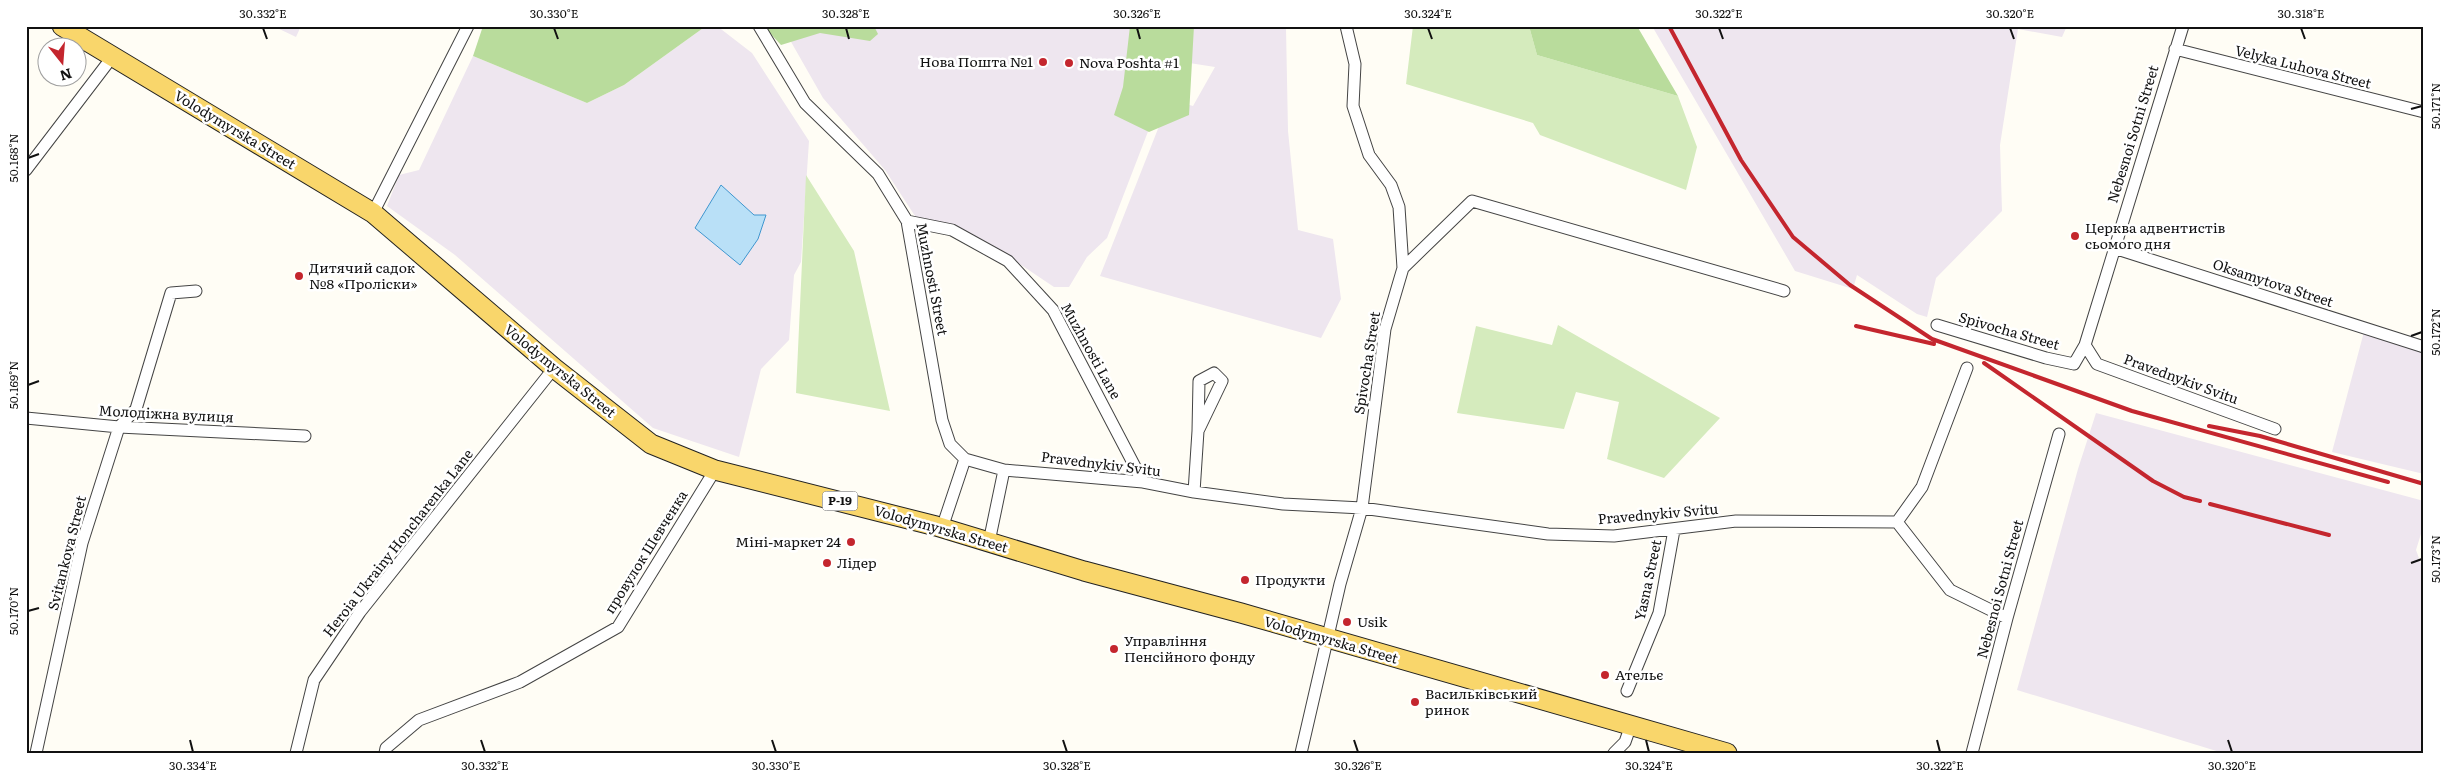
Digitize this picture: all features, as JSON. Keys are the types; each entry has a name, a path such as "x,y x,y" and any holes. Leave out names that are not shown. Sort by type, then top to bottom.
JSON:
{"main road":[{"name":"Volodymyrska Street","path":"62,26 373,213 554,368 651,444 715,470 942,528 1726,753"}],"street":[{"path":"373,213 468,26"},
{"name":"Muzhnosti Street","path":"759,26 805,103 878,174 907,221 942,420 950,444 965,460"},
{"path":"1346,26 1355,64 1353,106 1369,155 1391,185 1399,207 1403,268"},
{"name":"Nebesnoi Sotni Street","path":"2074,364 2085,345 2183,26"},
{"name":"Velyka Luhova Street","path":"2175,50 2424,112"},
{"path":"26,170 113,56"},
{"name":"Spivocha Street","path":"1301,753 1340,584 1362,508 1385,328 1403,268 1472,201 1784,291"},
{"name":"Muzhnosti Lane","path":"907,221 952,230 1008,260 1053,310 1143,482"},
{"name":"Oksamytova Street","path":"2114,248 2424,347"},
{"name":"Svitankova Street","path":"36,753 82,543 118,427 136,409 171,293 196,291"},
{"name":"Spivocha Street","path":"1937,325 2046,358 2074,364"},
{"name":"Pravednykiv Svitu","path":"2085,345 2097,364 2275,429"},
{"name":"Heroia Ukrainy Honcharenka Lane","path":"296,753 314,680 360,612 554,368"},
{"path":"1967,368 1922,487 1897,522 1950,590 2007,618"},
{"name":"Молодіжна вулиця","path":"26,418 118,427 305,436"},
{"path":"1194,492 1198,430"},
{"name":"Nebesnoi Sotni Street","path":"1972,753 2007,618 2059,434"},
{"path":"942,528 965,460"},
{"name":"Pravednykiv Svitu","path":"965,460 1004,470 1143,482 1194,492 1282,504 1362,508 1548,534 1614,536 1736,521 1897,522"},
{"name":"провулок Шевченка","path":"385,753 386,748 419,720 520,682 618,627 715,470"},
{"path":"989,542 1004,470"},
{"name":"Yasna Street","path":"1627,691 1659,613 1674,530"},
{"path":"1614,753 1625,742 1631,725"}],"shaded area":[{"path":"273,26 301,26 296,37"},
{"path":"706,26 717,26 752,53 809,141 801,262 794,275 789,340 761,369 739,457 653,428 455,255 387,206 399,175 419,170 473,56 587,103 624,85"},
{"path":"782,26 1143,26 1154,116 1107,238 1087,257 1069,287 1054,287 987,242 915,216 885,170 823,98"},
{"path":"1188,26 1280,26 1286,28 1288,131 1298,230 1333,239 1341,299 1321,338 1100,276 1167,106 1172,100 1193,106 1215,67 1183,62"},
{"path":"1652,26 2067,26 2062,37 2018,29 2000,145 2002,211 1936,278 1927,317 1917,314 1857,275 1853,289 1795,271"},
{"path":"2365,328 2424,347 2424,474 2332,452"},
{"path":"2096,413 2424,501 2424,524 2416,550 2424,572 2424,753 2223,753 2017,690 2078,469"}],"green space":[{"path":"483,26 706,26 624,85 587,103 473,56"},
{"path":"767,26 874,26 878,34 870,41 820,33 781,45 768,31"},
{"path":"1130,26 1194,26 1189,115 1149,132 1114,115 1123,87"},
{"path":"1413,26 1529,26 1537,55 1678,96 1697,147 1686,190 1540,135 1533,123 1406,84"},
{"path":"1529,26 1637,26 1678,96 1537,55"},
{"path":"806,175 854,251 890,411 796,393"},
{"path":"1558,325 1720,418 1664,478 1607,459 1619,402 1576,392 1564,429 1457,413 1476,326 1552,345"}],"water":[{"path":"721,185 754,215 766,215 758,239 740,265 695,228"}],"railway":[{"path":"1669,26 1741,160 1793,237 1850,285 1932,339 2132,411 2388,482"},
{"path":"1856,326 1934,344"},
{"path":"1984,363 2153,481 2184,497 2200,501"},
{"path":"2209,426 2260,436 2424,484"},
{"path":"2210,504 2329,535"}],"place":[{"name":"Нова Пошта №1","path":"1043,62"},
{"name":"Nova Poshta #1","path":"1069,63"},
{"name":"Церква адвентистів сьомого дня","path":"2075,236"},
{"name":"Дитячий садок №8 «Проліски»","path":"299,276"},
{"name":"Міні-маркет 24","path":"851,542"},
{"name":"Лідер","path":"827,563"},
{"name":"Продукти","path":"1245,580"},
{"name":"Usik","path":"1347,622"},
{"name":"Управління Пенсійного фонду","path":"1114,649"},
{"name":"Ательє","path":"1605,675"},
{"name":"Васильківський ринок","path":"1415,702"}]}
